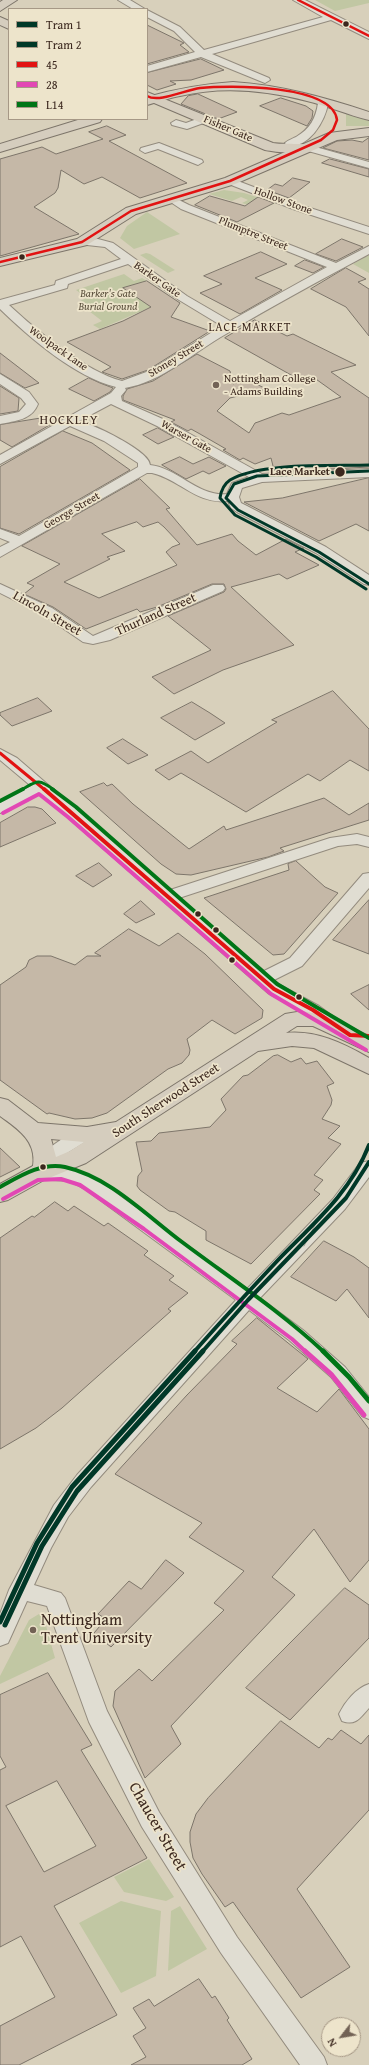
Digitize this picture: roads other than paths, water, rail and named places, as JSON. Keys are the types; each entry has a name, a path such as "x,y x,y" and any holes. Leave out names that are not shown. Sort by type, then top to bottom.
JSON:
{"highway":[{"path":"149,99 189,89 234,85 266,87 310,96 369,116"},
{"path":"310,96 333,109 337,120 333,131 322,140"},
{"path":"0,148 92,120"},
{"name":"Hollow Stone","path":"230,181 322,140 344,133 369,132"},
{"path":"0,262 82,242 131,211 230,181"}],"main road":[{"path":"0,7 11,0"},
{"name":"Fisher Gate","path":"149,99 270,147 286,149 305,147"},
{"path":"292,1019 308,1017 351,1032 369,1045"},
{"name":"South Sherwood Street","path":"0,1194 42,1168 78,1157 132,1124 292,1019"},
{"path":"252,1045 284,1039 310,1039 340,1050 369,1066"},
{"path":"0,1105 32,1130 44,1147 42,1168"},
{"path":"32,1130 84,1135 132,1124"}],"street":[{"path":"123,0 138,8"},
{"path":"298,0 369,36"},
{"path":"148,14 177,29 201,53 265,80"},
{"path":"148,69 332,18"},
{"path":"290,143 310,132 317,124 321,118 323,103"},
{"path":"187,126 205,120"},
{"path":"176,123 198,130"},
{"path":"145,150 157,142 198,162"},
{"path":"305,147 369,165"},
{"name":"Hollow Stone","path":"230,181 297,207 367,226"},
{"name":"Plumptre Street","path":"171,199 185,207 336,267"},
{"path":"297,200 367,226"},
{"name":"Barker Gate","path":"82,242 98,242 109,245 187,301 231,327"},
{"name":"Stoney Street","path":"123,385 145,378 231,327 369,249"},
{"path":"1,303 63,286 129,260"},
{"name":"Woolpack Lane","path":"1,303 36,334 72,360 109,381 123,385"},
{"path":"0,378 31,402 32,407 27,413 0,420"},
{"path":"0,460 115,396 123,385"},
{"name":"Warser Gate","path":"115,396 115,401 118,404 161,423 260,478"},
{"path":"69,422 95,431 123,448 144,462 144,469 159,471 177,482 209,497 219,499 232,497"},
{"name":"George Street","path":"0,553 144,469"},
{"path":"232,497 237,486 260,478 369,473"},
{"path":"232,497 236,505 242,509 321,550 369,581"},
{"path":"0,533 19,542"},
{"name":"Lincoln Street","path":"0,588 46,611 88,639 93,640"},
{"name":"Thurland Street","path":"93,640 105,637 218,588"},
{"path":"0,753 11,760 36,783 72,812 268,984 289,1010 292,1019"},
{"path":"0,808 36,783"},
{"path":"167,896 336,841 357,839 369,842"},
{"path":"268,984 296,962 369,878"},
{"path":"268,984 351,1032"},
{"name":"South Sherwood Street","path":"42,1168 54,1154 84,1135"},
{"path":"0,1637 20,1590 42,1545 62,1511 84,1481 249,1298 339,1204 369,1167"},
{"path":"42,1168 83,1179 249,1298 296,1335 338,1372 369,1411"},
{"name":"Chaucer Street","path":"20,1590 54,1599 58,1604 89,1694 129,1780 167,1847 235,1953 315,2065"},
{"path":"350,1714 369,1693"}],"tram line":[{"name":"2","path":"366,589 316,557 235,515 220,498 223,488 230,480 240,475 256,471 296,467 369,465"},
{"name":"1","path":"369,471 257,476 234,484 226,498 238,510 319,552 369,584"},
{"name":"1","path":"0,1622 37,1543 72,1487 244,1296 342,1194 362,1163 369,1145"},
{"name":"2","path":"5,1625 42,1546 77,1491 248,1300 346,1198 369,1162"},
{"path":"304,1246 316,1223 324,1214"}],"place":[{"name":"Nottingham College - Adams Building","path":"216,385"},
{"name":"Lace Market","path":"340,472"},
{"name":"Nottingham Trent University","path":"33,1630"}],"district":[{"name":"LACE MARKET","path":"250,328"},
{"name":"HOCKLEY","path":"69,421"}],"park label":[{"name":"Barker's Gate Burial Ground","path":"108,300"}]}
